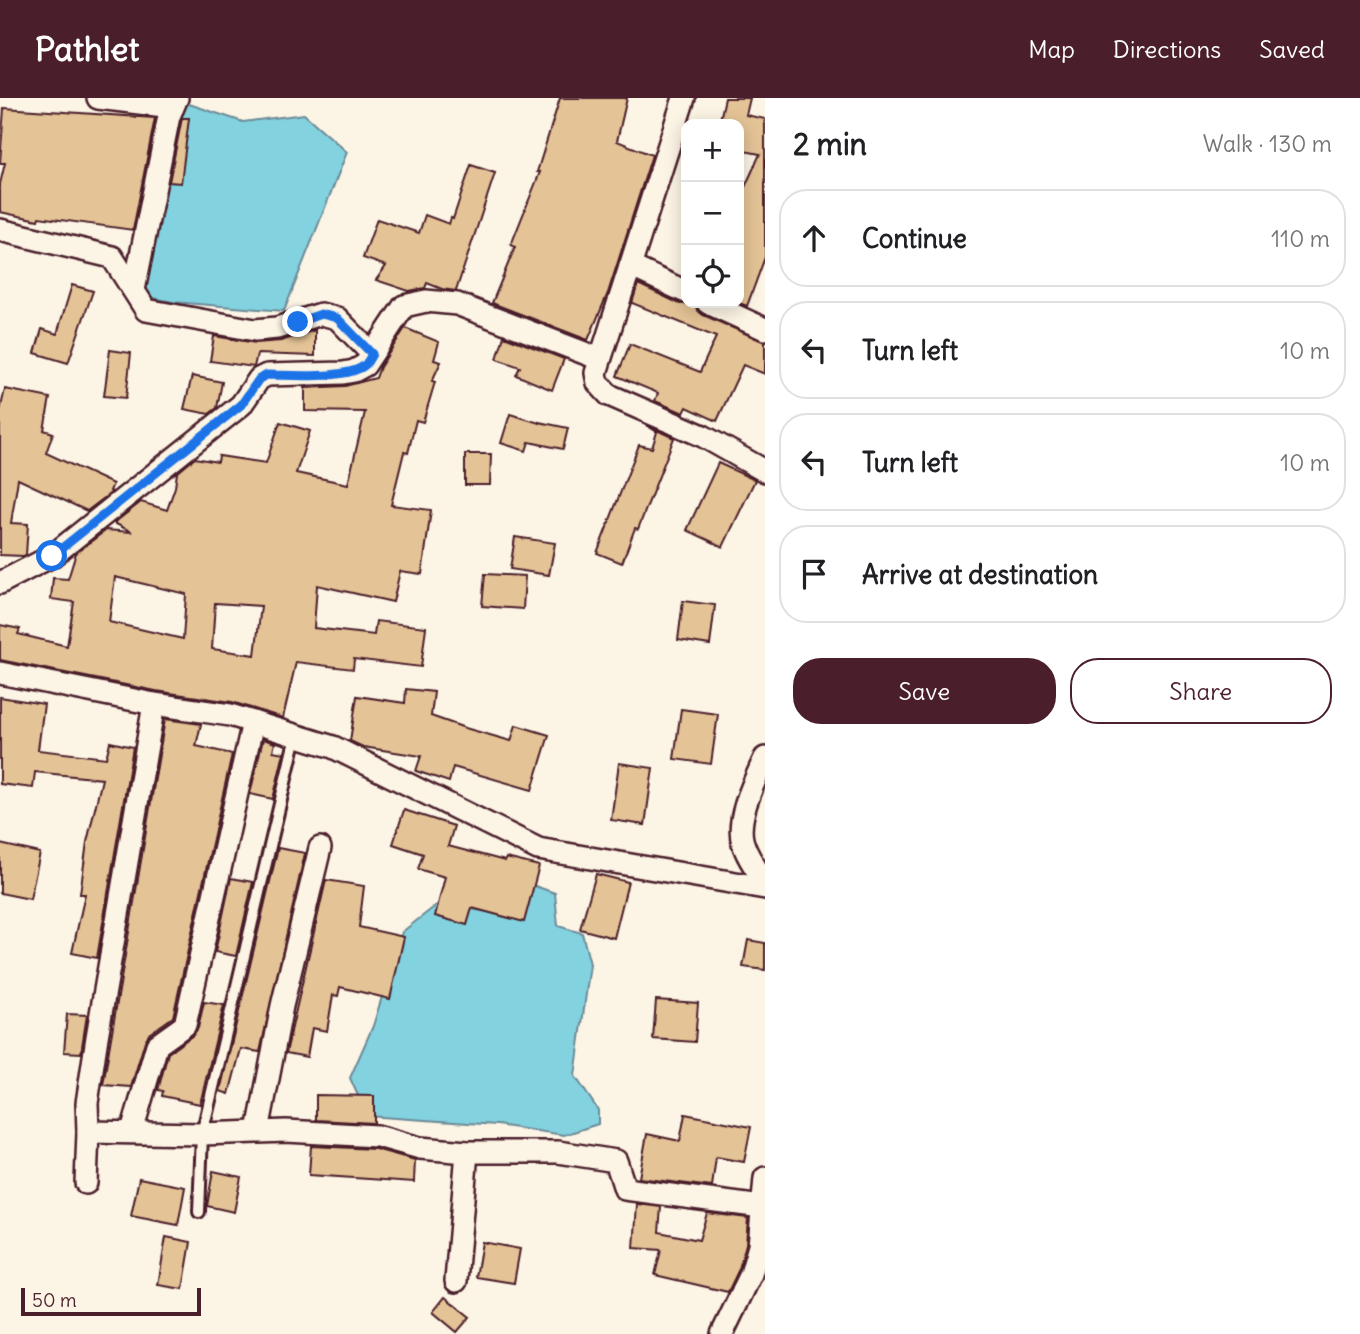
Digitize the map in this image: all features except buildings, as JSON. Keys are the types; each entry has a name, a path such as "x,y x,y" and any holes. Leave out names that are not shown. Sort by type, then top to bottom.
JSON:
{"street":[{"path":"98,98 175,103 169,116 134,290"},
{"path":"684,98 600,359 596,373 598,383 609,395 703,436 765,471"},
{"path":"1,230 112,257 146,310 255,330 277,328 321,314 337,318 372,354"},
{"path":"630,266 681,290"},
{"path":"0,583 52,556 241,405 259,379 267,375 354,371 365,365 404,306 426,301 457,304 600,359"},
{"path":"719,308 765,329"},
{"path":"0,673 154,704 230,715 333,747 538,849 765,888"},
{"path":"86,1182 87,1103 96,1037 154,704"},
{"path":"132,1131 157,1045 186,1025 253,722"},
{"path":"765,758 750,790 743,817 742,841 765,882"},
{"path":"258,1131 282,1006 320,848"},
{"path":"88,1132 132,1131 202,1135 258,1131 377,1136 420,1148 467,1152 558,1153 616,1161 625,1189 762,1207"},
{"path":"456,1281 467,1152"},
{"path":"722,1334 751,1274 762,1233 765,1178"}],"lane":[{"path":"199,1212 202,1135 296,736"}],"water":[{"path":"183,102 243,122 304,114 347,152 284,311 173,302 138,295"},
{"path":"532,885 555,893 558,926 582,933 590,964 575,1076 598,1110 598,1124 564,1135 497,1125 367,1116 350,1078 373,1026 402,932 438,904 501,914"}],"route":[{"path":"52,556 241,405 259,379 267,375 354,371 365,365 372,354 337,318 321,314 298,322"}]}
